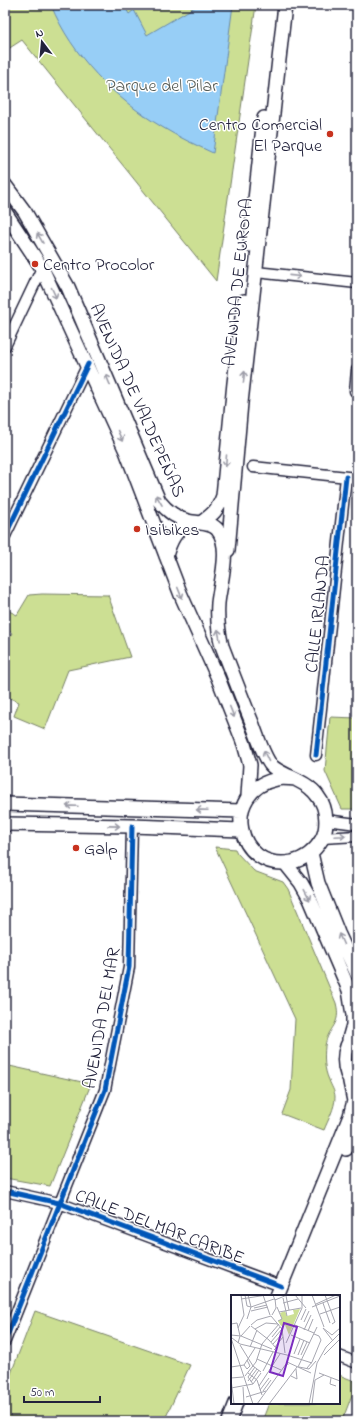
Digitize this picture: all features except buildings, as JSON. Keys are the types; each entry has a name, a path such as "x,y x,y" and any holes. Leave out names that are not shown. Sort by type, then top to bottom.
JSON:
{"main road":[{"name":"AVENIDA DE EUROPA","path":"166,556 172,539 177,531 213,513 219,506 223,496 276,5"},
{"name":"AVENIDA DE EUROPA","path":"223,563 230,542 241,403 285,5"},
{"name":"AVENIDA DE VALDEPEÑAS","path":"5,185 25,212 68,287 159,501 167,511 178,517 215,527 223,539 223,563 217,617 218,632 222,646 258,739 270,765 295,780"},
{"name":"AVENIDA DE VALDEPEÑAS","path":"5,212 42,268 88,364 126,450 181,595 218,678 244,744 250,765 248,796"},
{"path":"279,778 295,780 311,788 321,801 326,820 322,838 311,853 299,860 285,863 274,862 262,858 254,852 245,841 241,830 241,811 248,796 263,783 279,778"},
{"path":"5,804 241,811"},
{"path":"5,824 132,826 241,830"},
{"path":"311,853 318,883 338,933 357,974"},
{"path":"280,1293 350,1116 354,1101 354,1086 346,1072 344,1061 345,1050 353,1035 353,1015 348,990 310,899 301,883 285,863"},
{"path":"280,1293 357,1128"},
{"path":"229,1421 236,1404"},
{"path":"235,1421 242,1404"}],"street":[{"path":"5,346 42,268"},
{"path":"256,272 357,283"},
{"path":"5,536 88,364"},
{"path":"355,391 357,370"},
{"path":"253,467 357,478"},
{"name":"CALLE IRLANDA","path":"316,755 346,476"},
{"path":"326,820 357,824"},
{"name":"AVENIDA DEL MAR","path":"5,1341 105,1090 129,967 132,826"},
{"path":"322,838 357,836"},
{"name":"CALLE DEL MAR CARIBE","path":"5,1192 59,1203 280,1293"},
{"path":"340,1356 357,1363"}],"green space":[{"name":"Parque del Pilar","path":"5,5 256,5 216,281 22,40 5,51"},
{"path":"29,595 108,595 130,657 68,670 45,729 14,716 19,702 5,696 5,644 12,633 5,628 5,609 17,615"},
{"path":"330,717 357,718 357,809 342,809 325,771"},
{"path":"215,847 235,849 254,871 283,882 288,889 336,1003 337,1017 327,1039 324,1055 326,1072 334,1093 335,1101 333,1110 324,1130 282,1114 291,1090 295,1019"},
{"path":"5,1065 91,1084 50,1186 5,1178"},
{"path":"35,1311 190,1365 164,1421 5,1421 5,1389"},
{"path":"340,1375 357,1382 342,1421 262,1421 269,1404 340,1404"}],"water":[{"path":"51,5 124,5 129,14 134,10 147,35 198,5 233,5 213,153 162,127 145,116 112,90 83,59 60,24"}],"cycle path":[{"path":"5,536 88,364"},
{"path":"316,755 346,477"},
{"path":"5,1341 105,1090 129,967 132,826"},
{"path":"5,1191 59,1203 281,1286"}],"place":[{"name":"Centro Comercial El Parque","path":"330,134"},
{"name":"Centro Procolor","path":"35,264"},
{"name":"Isibikes","path":"137,529"},
{"name":"Galp","path":"76,848"}]}
